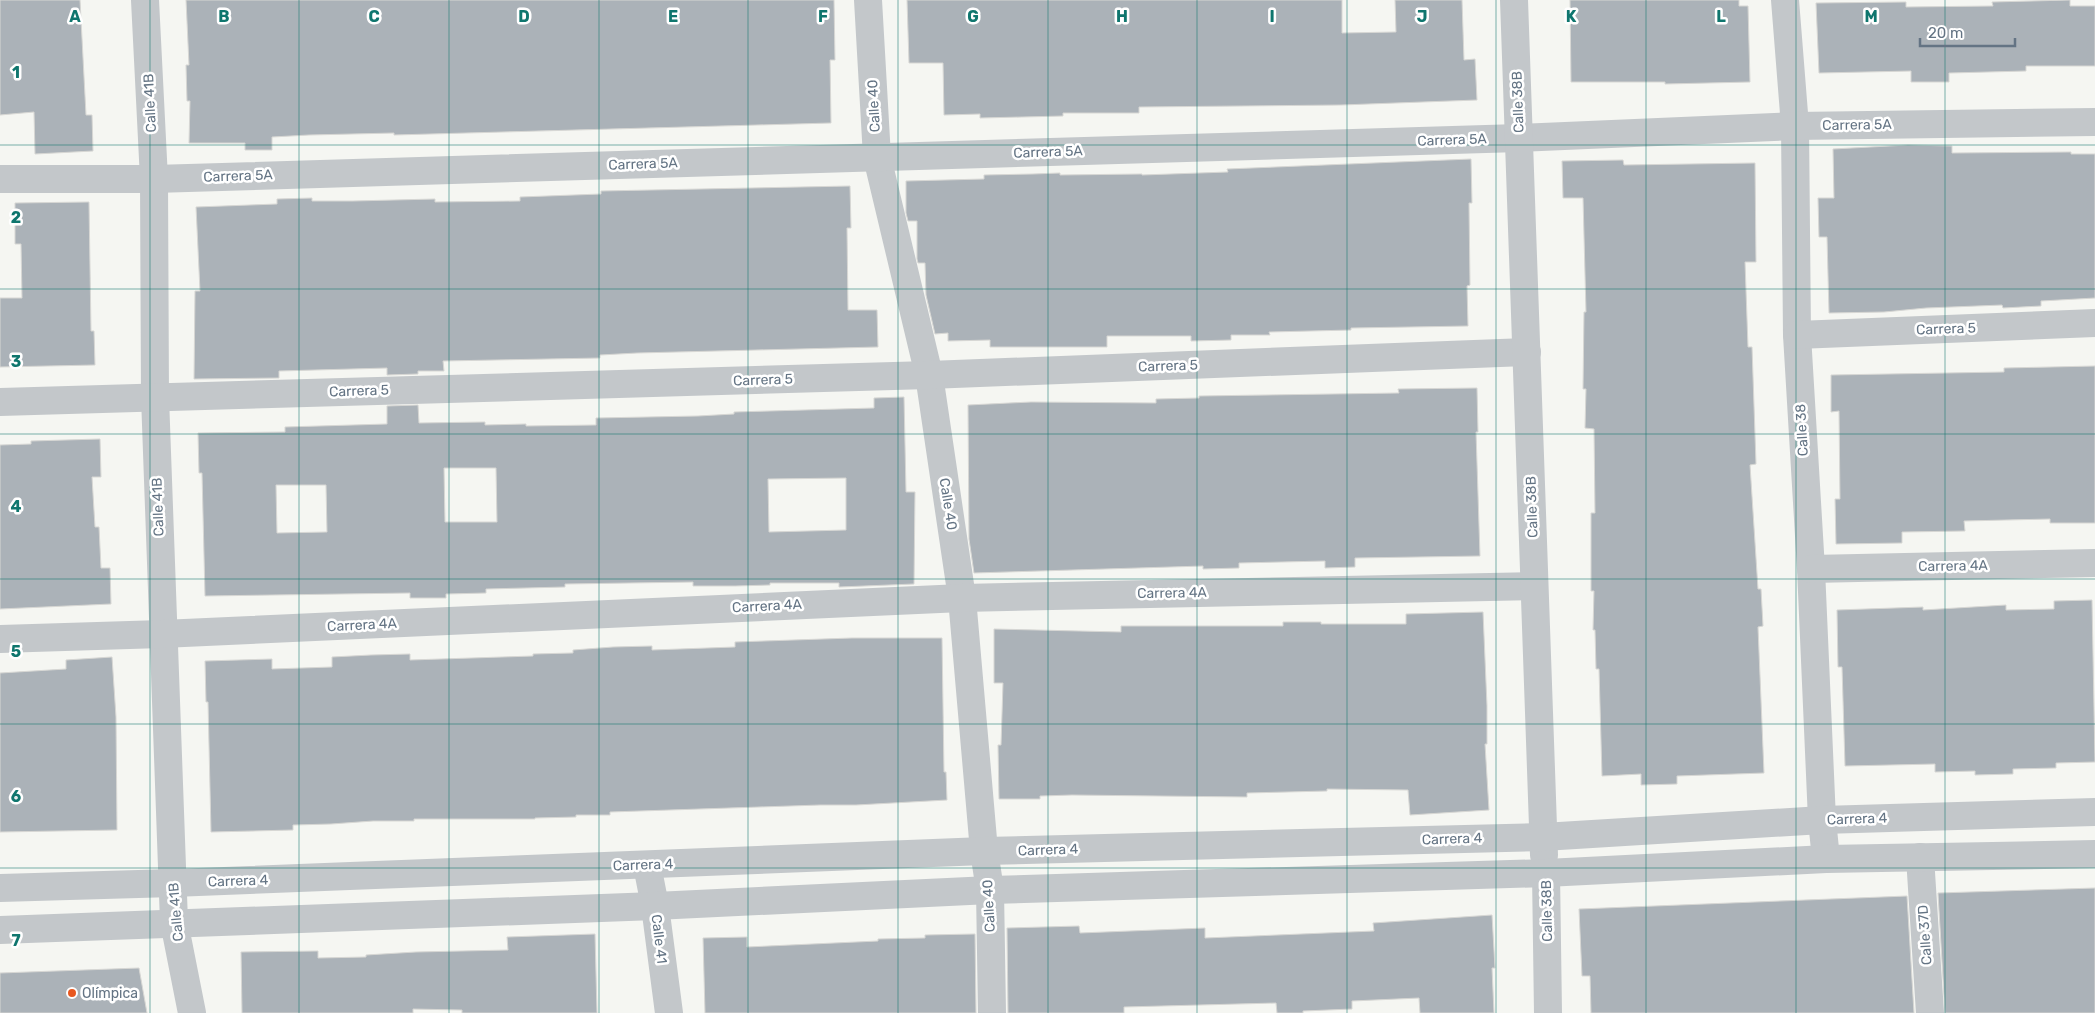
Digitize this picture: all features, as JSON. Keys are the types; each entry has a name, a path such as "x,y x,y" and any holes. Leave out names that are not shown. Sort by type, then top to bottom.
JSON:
{"street":[{"name":"Calle 41B","path":"145,0 154,179 155,397 162,634 174,922 192,1013"},
{"name":"Calle 40","path":"868,0 877,156 928,375 962,598 984,851 990,890 992,1013"},
{"name":"Calle 38B","path":"1514,0 1543,837 1546,873 1548,1013"},
{"name":"Calle 38","path":"1785,0 1795,126 1797,334 1811,569 1822,820 1826,860"},
{"name":"Carrera 5A","path":"0,179 154,179 1519,138 1795,126 2095,122"},
{"name":"Carrera 5","path":"1797,334 2095,323"},
{"name":"Carrera 5","path":"0,402 928,375 1527,352"},
{"name":"Carrera 4A","path":"1811,569 2095,562"},
{"name":"Carrera 4A","path":"0,639 162,634 962,598 1534,586"},
{"name":"Carrera 4","path":"0,888 173,883 984,851 1543,837 1822,820 2095,812"},
{"path":"0,930 174,922 655,906 990,890 1546,873 1826,860 2095,854"},
{"name":"Calle 37D","path":"1920,857 1930,1013"},
{"name":"Calle 41","path":"647,865 655,906 669,1013"}],"building":[{"path":"0,0 80,0 86,115 92,115 93,151 35,154 34,112 0,115"},
{"path":"186,0 834,0 835,60 830,60 831,123 394,135 394,133 309,135 272,137 272,150 245,150 245,143 189,143 190,101 187,101 186,65 189,65"},
{"path":"907,0 1342,0 1342,33 1396,32 1395,0 1462,0 1464,60 1475,59 1477,100 1341,105 1139,107 1139,113 1063,113 1063,116 980,118 980,114 944,115 943,63 909,63"},
{"path":"1570,0 1739,0 1739,6 1748,6 1750,82 1665,84 1665,82 1571,82"},
{"path":"2070,0 2070,6 2095,6 2095,66 2026,66 2026,71 1949,73 1949,82 1911,82 1911,71 1819,73 1816,3 1906,2 1906,7 1993,6 1992,2"},
{"path":"1908,145 1952,146 1952,153 2071,152 2071,154 2095,154 2095,298 2041,301 2041,306 2003,308 2002,305 1926,308 1884,312 1829,313 1827,237 1819,237 1818,198 1834,198 1833,149"},
{"path":"1471,159 1472,203 1469,203 1470,285 1467,286 1468,326 1351,328 1351,330 1269,332 1270,335 1231,335 1231,340 1191,341 1191,336 1107,336 1107,347 990,347 990,340 948,341 948,333 935,334 926,295 925,263 918,263 917,259 917,221 908,221 906,213 906,181 984,179 984,175 1060,173 1060,175 1142,175 1228,172 1227,169"},
{"path":"1623,160 1624,165 1755,163 1756,262 1745,262 1748,347 1752,347 1756,464 1750,465 1758,589 1761,589 1763,626 1758,627 1764,773 1677,776 1677,784 1641,785 1641,774 1602,776 1599,669 1596,669 1595,630 1593,630 1594,591 1591,591 1591,513 1595,513 1594,429 1585,428 1586,389 1583,389 1584,312 1586,312 1583,198 1563,198 1562,161"},
{"path":"850,186 851,228 847,228 848,310 877,310 878,347 637,353 600,355 600,358 443,361 444,371 418,371 418,374 387,375 387,368 279,371 279,378 194,379 195,291 200,291 196,207 277,204 277,199 312,198 312,201 435,199 435,202 520,201 520,197 601,194 601,191"},
{"path":"89,202 91,331 94,331 95,365 0,367 0,298 22,298 21,244 15,244 15,203"},
{"path":"2095,366 2095,523 2050,523 2050,519 1964,521 1965,531 1902,532 1902,543 1836,544 1835,499 1840,499 1839,411 1831,412 1831,375 2004,372 2004,368"},
{"path":"1477,388 1478,432 1476,432 1480,556 1355,558 1355,567 1325,568 1325,561 1239,563 1239,568 1203,569 1203,566 974,573 969,539 968,405 1031,402 1156,403 1156,399 1199,398 1199,396 1399,393 1398,389"},
{"path":"904,397 906,492 915,492 914,584 839,587 839,583 770,583 770,585 735,586 693,586 693,582 565,584 565,587 486,589 486,593 446,594 446,598 410,598 410,593 205,596 202,473 199,473 198,433 285,432 285,427 387,424 387,406 418,405 419,423 485,422 485,425 526,424 526,426 596,425 596,418 698,416 734,414 734,412 874,408 874,398","holes":["444,468 496,468 497,522 445,522","846,478 846,530 769,532 768,479","276,485 326,485 327,532 277,533"]},
{"path":"100,439 101,477 92,477 95,527 99,527 101,568 110,568 111,604 0,609 0,445 31,444 31,441"},
{"path":"2092,600 2095,762 2056,763 2056,768 2013,769 2013,774 1975,775 1975,771 1935,772 1935,764 1845,766 1842,667 1838,667 1837,610 1923,607 1923,610 2006,605 2006,610 2054,609 2054,601"},
{"path":"1483,612 1487,706 1487,744 1485,744 1489,810 1410,815 1408,790 1327,789 1327,791 1247,793 1247,797 1072,795 1040,796 1040,799 999,799 998,745 1001,745 1003,683 994,683 994,629 1121,632 1121,626 1283,626 1283,622 1406,624 1406,614"},
{"path":"852,638 942,638 944,772 946,772 947,800 856,805 610,812 610,815 576,815 576,817 535,819 414,819 414,821 293,825 293,830 211,832 208,702 206,702 205,661 272,659 272,669 332,667 332,657 410,654 410,660 533,656 533,654 573,653 573,650 613,647 652,646 652,650 735,647 735,642"},
{"path":"112,657 116,717 117,830 0,832 0,673 66,669 66,660"},
{"path":"2095,888 2095,1013 1945,1013 1938,893"},
{"path":"1907,896 1914,1013 1591,1013 1590,976 1582,976 1579,909"},
{"path":"1492,915 1495,968 1492,968 1494,1013 1420,1013 1419,998 1352,1001 1352,1009 1303,1011 1303,1013 1277,1013 1276,1003 1124,1007 1124,1013 1008,1013 1007,928 1079,926 1080,933 1205,928 1205,938 1374,931 1373,923"},
{"path":"595,934 597,1013 462,1013 462,1010 413,1009 413,1013 242,1013 241,952 318,951 318,958 366,957 366,955 416,952 508,950 507,937"},
{"path":"975,934 976,1013 705,1013 703,938 747,937 747,947 925,938 925,935"},
{"name":"Olímpica","path":"139,968 147,1013 0,1013 0,973"}],"place":[{"name":"Olímpica","path":"72,993"}]}
